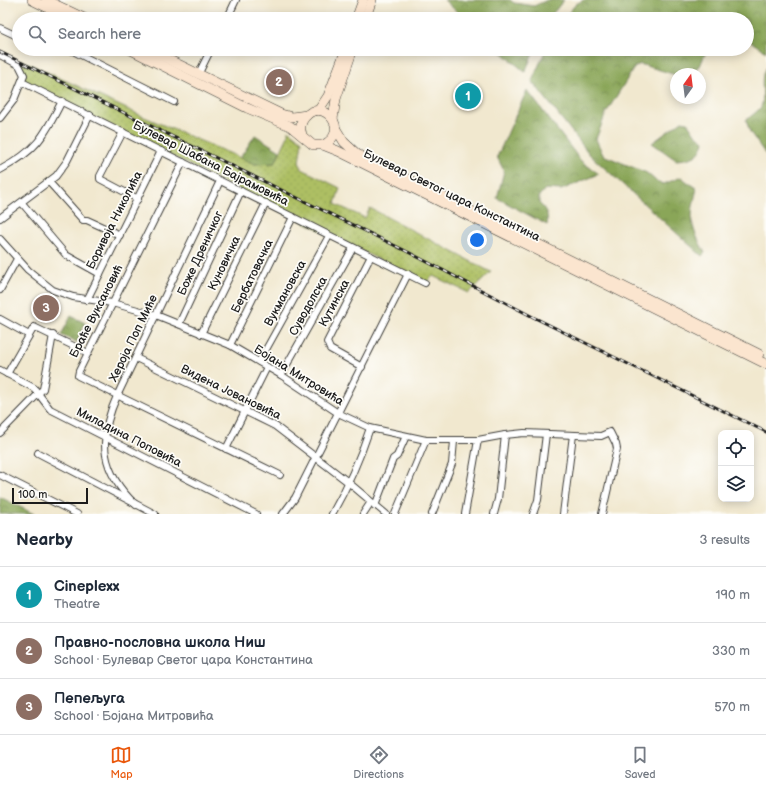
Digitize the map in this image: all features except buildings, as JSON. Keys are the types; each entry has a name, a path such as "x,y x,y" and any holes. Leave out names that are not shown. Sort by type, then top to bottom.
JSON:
{"main road":[{"path":"32,0 56,12"},
{"path":"46,0 71,12"},
{"path":"359,12 363,0"},
{"path":"368,12 372,0"},
{"name":"Булевар Светог цара Константина","path":"143,56 246,108 289,125 313,145 323,145 338,151 766,364"},
{"path":"161,56 282,114 292,117 307,115 318,111 329,114 333,119 336,129 332,139 323,145"},
{"path":"318,111 328,96 343,56"},
{"path":"333,119 336,99 351,56"},
{"path":"302,135 301,124 307,115"},
{"name":"Булевар Светог цара Константина","path":"336,129 344,142 357,154 766,357"}],"street":[{"path":"230,12 236,0"},
{"path":"0,28 12,34"},
{"path":"0,55 19,65 23,71 22,82 14,100 0,118"},
{"path":"83,56 174,102"},
{"path":"198,75 208,56"},
{"name":"Булевар Шабана Бајрамовића","path":"22,82 294,217 353,248 425,282"},
{"path":"0,170 31,150 40,141 62,102"},
{"path":"0,218 49,182 67,161 90,115"},
{"path":"123,132 100,176 100,179 138,198"},
{"name":"Боривоја Николића","path":"87,300 161,151"},
{"name":"Браће Вуксановић","path":"183,162 79,370 78,376 280,475"},
{"name":"Хероја Поп Миће","path":"136,505 115,481 107,461 105,436 110,411 220,181"},
{"path":"49,182 83,220 87,220 120,235"},
{"name":"Боже Дреничког","path":"179,324 241,191"},
{"path":"22,203 66,255 100,274"},
{"name":"Куновичка","path":"201,334 266,203"},
{"name":"Бербатовачка","path":"230,345 294,217"},
{"name":"Вукмановска","path":"259,362 329,236"},
{"name":"Бојана Митровића","path":"0,239 17,259 53,290 73,297 112,303 156,315 230,345 281,375 338,413 370,428 426,440 454,441 478,440 505,434 601,436 610,432 617,449 602,514"},
{"name":"Суводолска","path":"281,375 353,248"},
{"name":"Кутинска","path":"362,367 330,349 326,342 371,256"},
{"path":"0,290 17,259"},
{"path":"283,514 295,498 408,274"},
{"path":"0,319 29,335"},
{"path":"7,374 33,328 36,327 88,353"},
{"path":"0,433 40,394 44,387 53,335"},
{"name":"Видена Јовановића","path":"136,358 275,426 348,482 386,514"},
{"path":"226,449 267,367"},
{"name":"Миладина Поповића","path":"0,370 32,387 40,394 45,404 50,409 256,514"},
{"path":"332,514 347,488 348,482 361,456 370,428"},
{"path":"494,514 498,499 505,434"},
{"path":"533,514 538,500 546,434"},
{"path":"563,514 573,435"},
{"path":"363,514 373,504 393,459 397,456 406,436"},
{"path":"394,514 426,440"},
{"path":"465,514 478,440"},
{"path":"432,514 452,464 454,441"},
{"name":"Хероја Поп Миће","path":"38,453 155,514"},
{"path":"0,475 77,514"}],"green space":[{"path":"444,0 510,0 514,3 534,6 547,0 564,0 554,12 457,12"},
{"path":"584,0 766,0 766,52 754,44 754,12 569,12 576,4"},
{"path":"506,56 532,56 525,72"},
{"path":"543,56 704,56 698,68 670,68 670,73 640,64 634,68 606,113 596,139 603,155 647,173 656,181 664,184 681,177 697,189 692,222 696,235 705,253 702,256 590,155 532,81"},
{"path":"21,60 142,116 255,164 275,163 288,136 288,130 302,141 299,162 302,169 340,188 335,204 365,218 370,208 491,272 469,293 433,276 426,283 23,82 20,65"},
{"path":"766,68 766,155 750,132 746,120 761,107 763,98 762,83"},
{"path":"527,90 581,161 599,174 561,190 545,189 539,196 539,203 548,218 547,225 497,198 504,171 497,157"},
{"path":"682,121 687,122 695,134 704,141 698,154 691,158 676,160 652,143"},
{"path":"255,135 280,151 275,163 255,164 240,158"},
{"path":"71,316 85,323 77,342 61,335"},
{"path":"0,497 34,514 0,514"}],"railway":[{"path":"0,52 408,252 535,318 766,432"}],"place":[{"name":"Правно-пословна школа Ниш","path":"279,82"},
{"name":"Cineplexx","path":"468,96"},
{"name":"Пепељуга","path":"46,308"}]}
